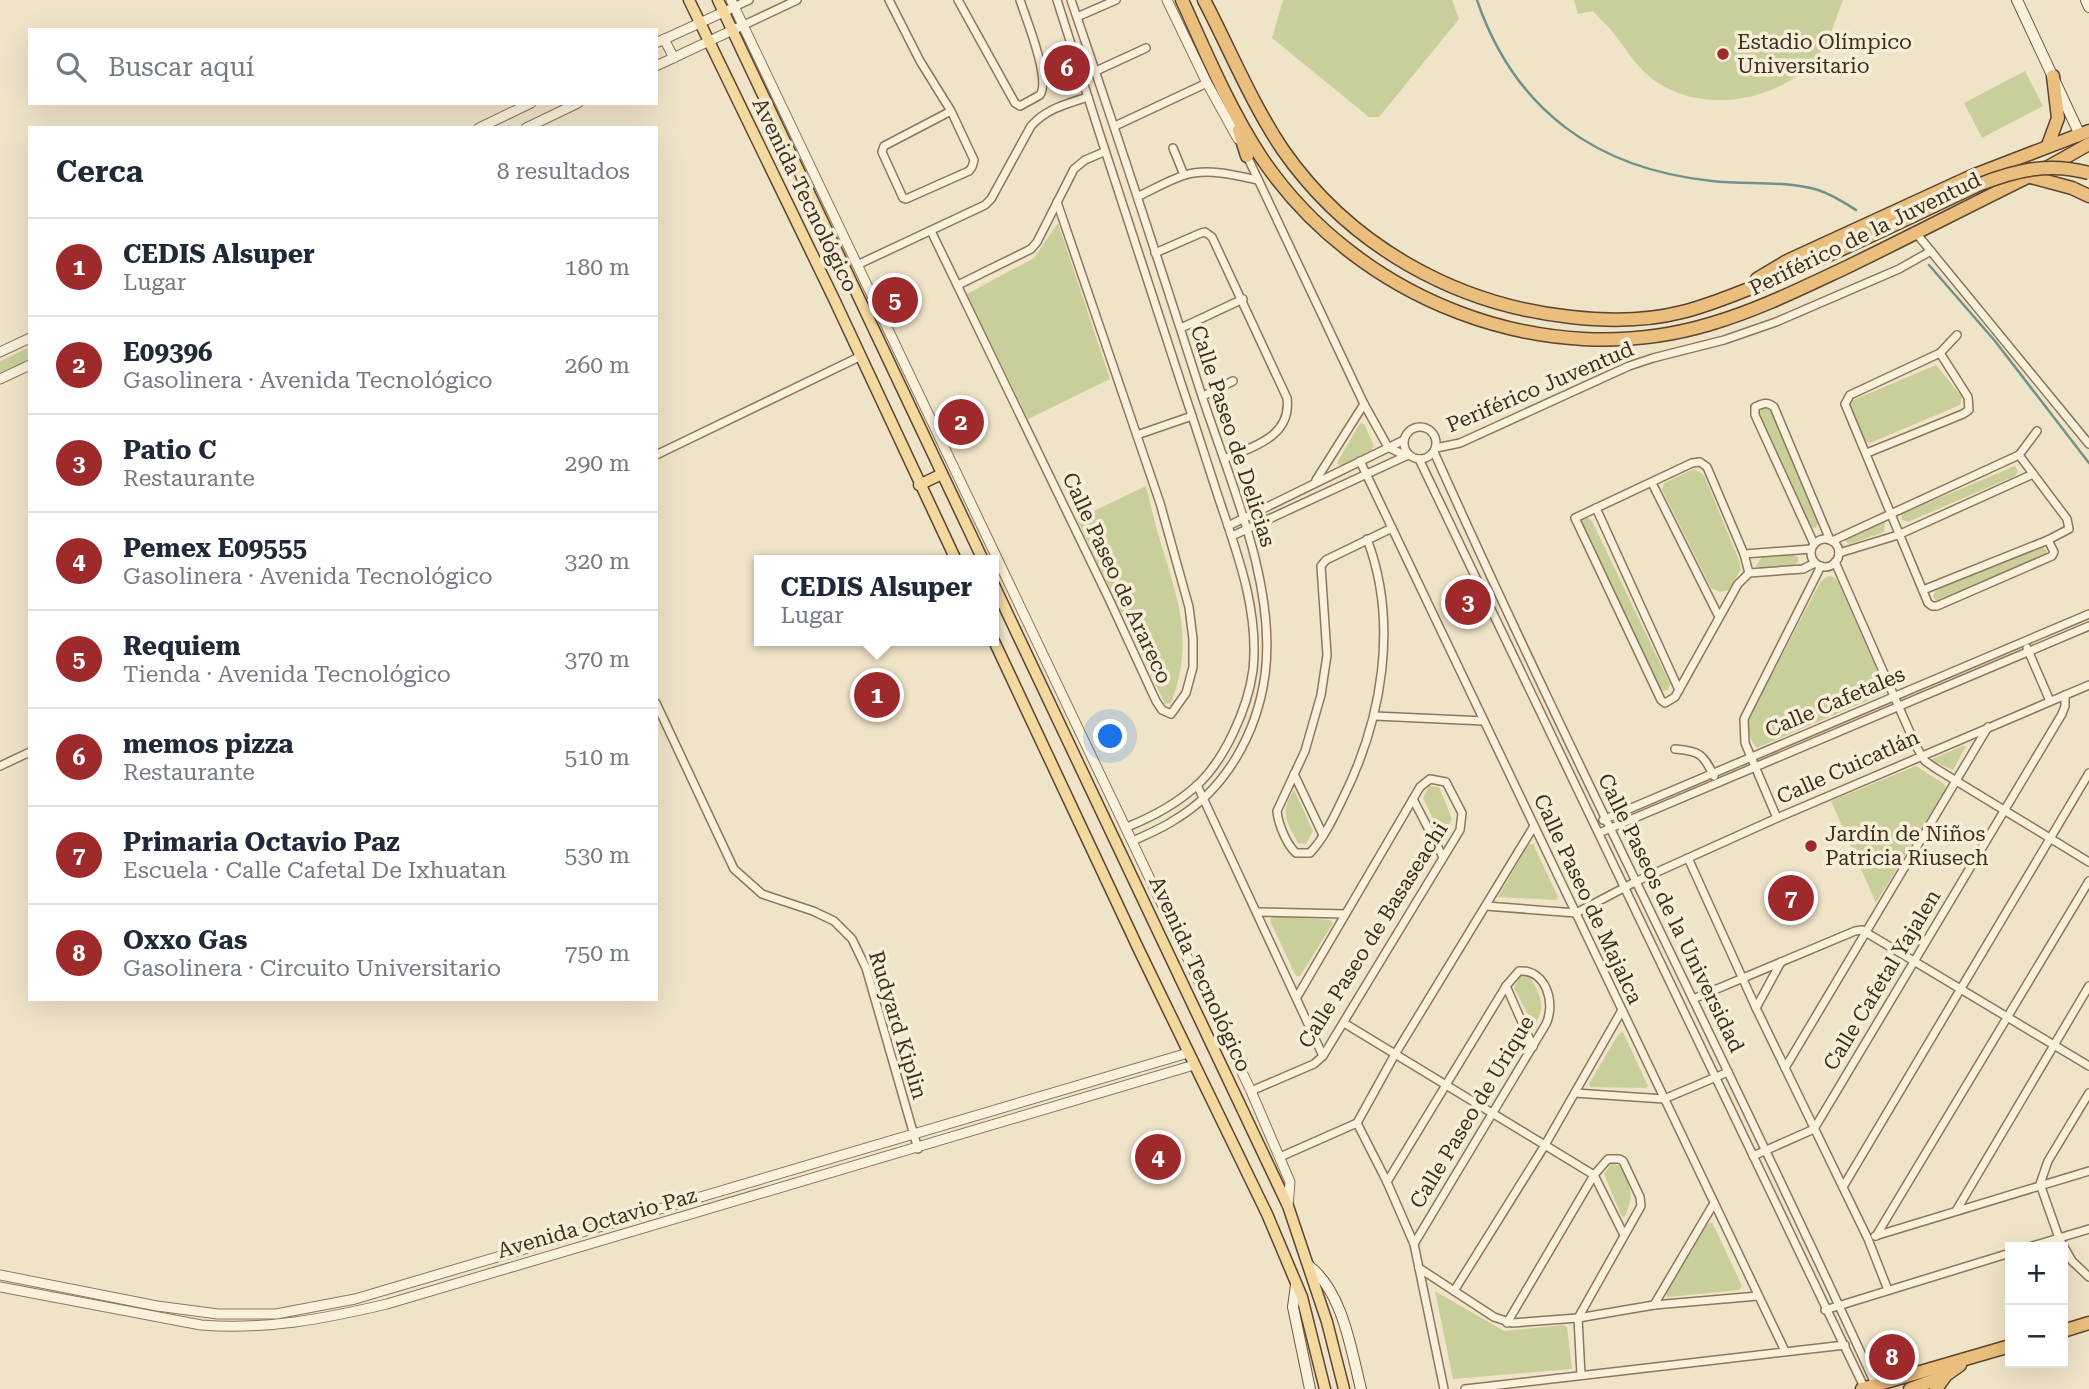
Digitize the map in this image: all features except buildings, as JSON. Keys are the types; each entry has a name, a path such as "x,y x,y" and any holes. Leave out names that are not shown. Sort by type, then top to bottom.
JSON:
{"highway":[{"name":"Periférico de la Juventud","path":"1182,0 1232,107 1262,159 1323,228 1360,260 1399,284 1471,318 1517,330 1558,336 1634,338 1708,325 1791,294 2048,167 2086,142"},
{"name":"Periférico de la Juventud","path":"1204,0 1271,130 1298,169 1352,226 1414,269 1447,286 1505,306 1586,319 1636,318 1679,313 1717,303 1744,291"},
{"path":"2048,145 2058,118 2053,76"},
{"path":"1232,107 1247,156"},
{"path":"1744,291 1787,261 2017,157 2048,145 2086,142"},
{"path":"2017,157 2027,168 2029,176 2089,196"},
{"path":"1744,291 2004,175 2050,167 2089,173"},
{"path":"2068,1329 2089,1323"},
{"path":"1869,1388 2005,1348"},
{"path":"1936,1389 1946,1375 1965,1360"},
{"path":"1909,1389 1946,1375"}],"main road":[{"name":"Avenida Tecnológico","path":"689,0 833,297 954,555"},
{"name":"Avenida Tecnológico","path":"718,0 729,6 981,555"},
{"path":"2017,0 2086,142"},
{"path":"2086,0 2089,7"},
{"path":"919,485 942,474"},
{"name":"Avenida Tecnológico","path":"999,596 1288,1206 1309,1266 1344,1389"},
{"name":"Avenida Tecnológico","path":"996,646 1267,1214 1302,1297 1325,1389"},
{"path":"1309,1266 1320,1274 1332,1292 1348,1336 1361,1389"},
{"path":"1296,1285 1293,1307 1310,1389"}],"street":[{"path":"674,58 660,41 729,6 749,0"},
{"path":"658,65 797,0"},
{"path":"889,0 920,61 951,111 973,156 969,171 903,198 883,152 884,146 951,111"},
{"path":"958,0 1014,103 1020,106 1040,95 1044,84 1020,0"},
{"name":"Calle Paseo de Delicias","path":"1057,0 1104,152 1232,536 1254,625 1252,671 1248,692 1237,725 1216,761 1197,785 1173,804 1127,827"},
{"name":"Calle Paseo de Delicias","path":"1072,0 1139,196 1155,253 1247,530 1265,603 1268,648 1265,677 1256,716 1245,742 1226,773 1204,799 1176,820 1133,841"},
{"path":"1077,17 1116,0"},
{"path":"1167,0 1207,83 1247,156 1364,404 1388,447 1408,456 1419,459 1428,457 1435,450 1436,438 1424,427 1409,431 1404,440 1408,456"},
{"path":"738,28 857,265 996,555"},
{"path":"1096,71 1146,48"},
{"path":"1115,126 1207,83"},
{"path":"857,265 985,205 1038,117 1048,110 1088,97"},
{"path":"483,126 527,105"},
{"path":"530,126 574,105"},
{"path":"1173,148 1184,175"},
{"path":"958,285 1031,249 1074,169 1085,160 1104,152"},
{"path":"1139,196 1184,175 1216,172 1258,180"},
{"name":"Calle Paseo de Arareco","path":"931,231 1156,701 1168,714 1175,711 1186,693 1193,667 1189,607 1160,503 1057,202"},
{"path":"1916,233 2089,444"},
{"path":"1155,253 1195,234 1209,234 1287,398 1289,408 1276,434 1265,442 1224,459"},
{"name":"Periférico Juventud","path":"1435,450 1460,443 1641,362 1724,340 1776,321 1899,269 1931,251"},
{"path":"1181,328 1242,299"},
{"path":"1957,335 1940,353 1847,397 1845,407 1867,453 1889,514 1929,605 1937,606 2052,556 2054,552 2048,540"},
{"path":"0,352 28,339"},
{"path":"1867,453 1969,410 1969,397 1940,353"},
{"path":"658,454 859,357"},
{"path":"0,379 28,366"},
{"path":"1203,397 1233,381"},
{"path":"1818,564 1811,556 1812,546 1755,415 1755,407 1762,404 1767,403 1774,407 1831,540 1837,546 1837,557 1921,755 1956,782 2089,862"},
{"path":"1315,482 1364,404"},
{"path":"1137,435 1192,416"},
{"path":"1744,554 1812,546 1821,539 1831,540 2019,456 2037,430"},
{"path":"1228,526 1404,440"},
{"name":"Calle Paseos de la Universidad","path":"1435,450 1534,668 1839,1306 1869,1388"},
{"path":"1232,536 1408,456"},
{"path":"1923,590 2067,531 2069,523 2019,456"},
{"name":"Calle Paseos de la Universidad","path":"1419,459 1825,1310 1869,1388"},
{"name":"Calle Paseo de Majalca","path":"1360,461 1785,1351"},
{"path":"1749,573 1744,554 1707,467 1700,462 1692,463 1575,518 1661,700 1665,703 1672,701 1738,584 1749,573 1803,569 1818,564 1829,566 1837,557 1898,535 2033,474"},
{"path":"1652,482 1719,617"},
{"path":"1596,508 1679,690"},
{"path":"1449,520 1462,513"},
{"path":"1367,539 1381,595 1384,634 1375,716 1355,774 1323,835 1310,853 1296,853 1291,849 1277,814 1313,726 1326,655 1321,566 1326,560 1367,539 1392,528"},
{"path":"999,561 1251,1091 1290,1182 1288,1206"},
{"path":"1777,818 1743,736 1745,715 1818,564"},
{"name":"Calle Cafetales","path":"1595,824 2089,614"},
{"name":"Calle Cafetales","path":"1599,833 2089,626"},
{"path":"2024,641 2050,701"},
{"path":"1522,674 1534,668"},
{"name":"Calle Cuicatlán","path":"1576,913 1624,887 1777,818 2089,685"},
{"name":"Calle Cafetal Yajalen","path":"1814,1129 2064,710 2065,695"},
{"name":"Rudyard Kiplin","path":"658,707 734,869 762,894 834,921 852,939 866,968 918,1149"},
{"path":"1375,716 1484,721"},
{"path":"1785,1068 1988,727"},
{"path":"1675,749 1693,750 1701,754 1717,783"},
{"path":"0,766 28,753"},
{"path":"1843,1187 2089,773"},
{"path":"1294,774 1323,835"},
{"name":"Calle Paseo de Basaseachi","path":"1251,1091 1314,1064 1323,1056 1344,1023 1462,823 1458,804 1446,782 1436,779 1425,781 1297,997"},
{"path":"1197,785 1323,1056"},
{"path":"1413,799 1443,856"},
{"path":"1280,1157 1357,1123 1534,825"},
{"path":"1688,858 1814,1129 1872,1237 1888,1290"},
{"path":"1872,1237 2089,881"},
{"path":"1486,906 1576,913"},
{"path":"1257,912 1345,914"},
{"path":"1693,999 1855,931 1866,932 2089,1066"},
{"path":"1756,1008 1781,962"},
{"name":"Calle Paseo de Urique","path":"1387,1182 1506,986 1516,973 1523,970 1535,972 1550,1001 1551,1014 1414,1244"},
{"path":"1506,986 1533,1047"},
{"path":"1956,1211 2089,986"},
{"path":"1454,1291 1545,1145 1622,1010"},
{"path":"1344,1023 1594,1175 1625,1235"},
{"name":"Avenida Octavio Paz","path":"0,1275 195,1313 276,1314 355,1299 1188,1053"},
{"name":"Avenida Octavio Paz","path":"0,1287 181,1322 232,1327 279,1326 331,1317 387,1304 918,1149 1194,1065"},
{"path":"1575,1093 1664,1099 1728,1072"},
{"path":"2089,1093 2048,1161 2040,1184 2059,1238 2072,1261 2089,1277"},
{"path":"1357,1123 1414,1244 1444,1389"},
{"path":"1753,1156 1814,1129"},
{"path":"1507,1323 1594,1175 1608,1158 1623,1161 1640,1197 1640,1206 1578,1318 1581,1375"},
{"path":"1872,1237 2089,1171"},
{"path":"1654,1305 1714,1203"},
{"path":"2046,1242 2089,1229"},
{"path":"1825,1310 2005,1255"},
{"path":"1419,1268 1507,1323 1578,1318 1654,1305 1758,1296"},
{"path":"1465,1389 1845,1345"}],"green space":[{"path":"1283,0 1452,0 1459,19 1379,117 1369,117 1272,38"},
{"name":"Estadio Olímpico Universitario","path":"1574,0 1843,0 1824,48 1797,76 1759,94 1717,100 1696,98 1658,83 1638,65 1593,11 1578,14"},
{"path":"2025,71 2043,106 1982,138 1964,103"},
{"path":"1058,223 1110,379 1028,419 967,294 1034,258"},
{"path":"28,348 28,365 0,378 0,361"},
{"path":"1936,365 1962,397 1960,405 1870,443 1865,441 1850,406 1851,401"},
{"path":"1766,404 1818,521 1816,528 1808,527 1758,411 1760,406"},
{"path":"1360,423 1364,424 1374,446 1372,450 1341,466 1337,463"},
{"path":"2015,466 2018,471 2015,476 1908,522 1902,520 1901,514"},
{"path":"1694,469 1704,475 1740,563 1741,569 1729,590 1720,592 1711,588 1662,490 1664,483"},
{"path":"1146,486 1178,604 1183,642 1178,682 1171,703 1165,704 1077,519"},
{"path":"1587,517 1592,521 1670,684 1668,690 1659,688 1581,526 1582,519"},
{"path":"1880,522 1885,523 1884,532 1850,544 1846,542 1846,538"},
{"path":"2036,546 2042,546 2047,551 2044,557 1937,602 1933,597 1935,591"},
{"path":"1762,557 1798,557 1798,562 1794,565 1762,569 1756,566"},
{"path":"1828,576 1834,577 1838,582 1887,692 1757,748 1749,734 1749,718 1821,581"},
{"path":"1966,746 1953,770 1930,760"},
{"path":"1916,766 1946,788 1876,903 1831,801"},
{"path":"1429,786 1439,787 1452,819 1443,839 1423,798"},
{"path":"1294,790 1313,831 1306,844 1298,843 1286,817 1289,798"},
{"path":"1529,844 1533,844 1558,897 1557,900 1498,897"},
{"path":"1272,916 1330,920 1333,923 1300,976 1296,976 1270,921"},
{"path":"1520,975 1530,975 1541,1000 1541,1012 1534,1026 1514,988"},
{"path":"1623,1032 1648,1086 1590,1087 1589,1084 1618,1035"},
{"path":"1611,1164 1619,1165 1630,1190 1628,1208 1622,1217 1604,1174"},
{"path":"1712,1222 1742,1286 1739,1290 1668,1297 1666,1294 1707,1225"},
{"path":"1435,1291 1504,1331 1564,1325 1567,1327 1572,1369 1453,1379"}],"waterway":[{"path":"1477,0 1493,39 1514,73 1538,103 1566,128 1597,148 1632,163 1670,174 1712,181 1792,185 1818,190 1856,210"},
{"path":"1929,265 1995,341 2089,463"}],"place":[{"name":"Estadio Olímpico Universitario","path":"1723,54"},
{"name":"memos pizza","path":"1067,68"},
{"name":"Requiem","path":"895,300"},
{"name":"E09396","path":"961,422"},
{"name":"Patio C","path":"1468,602"},
{"name":"CEDIS Alsuper","path":"877,695"},
{"name":"Jardín de Niños Patricia Riusech","path":"1811,846"},
{"name":"Primaria Octavio Paz","path":"1791,898"},
{"name":"Pemex E09555","path":"1158,1157"},
{"name":"Oxxo Gas","path":"1892,1357"}]}
